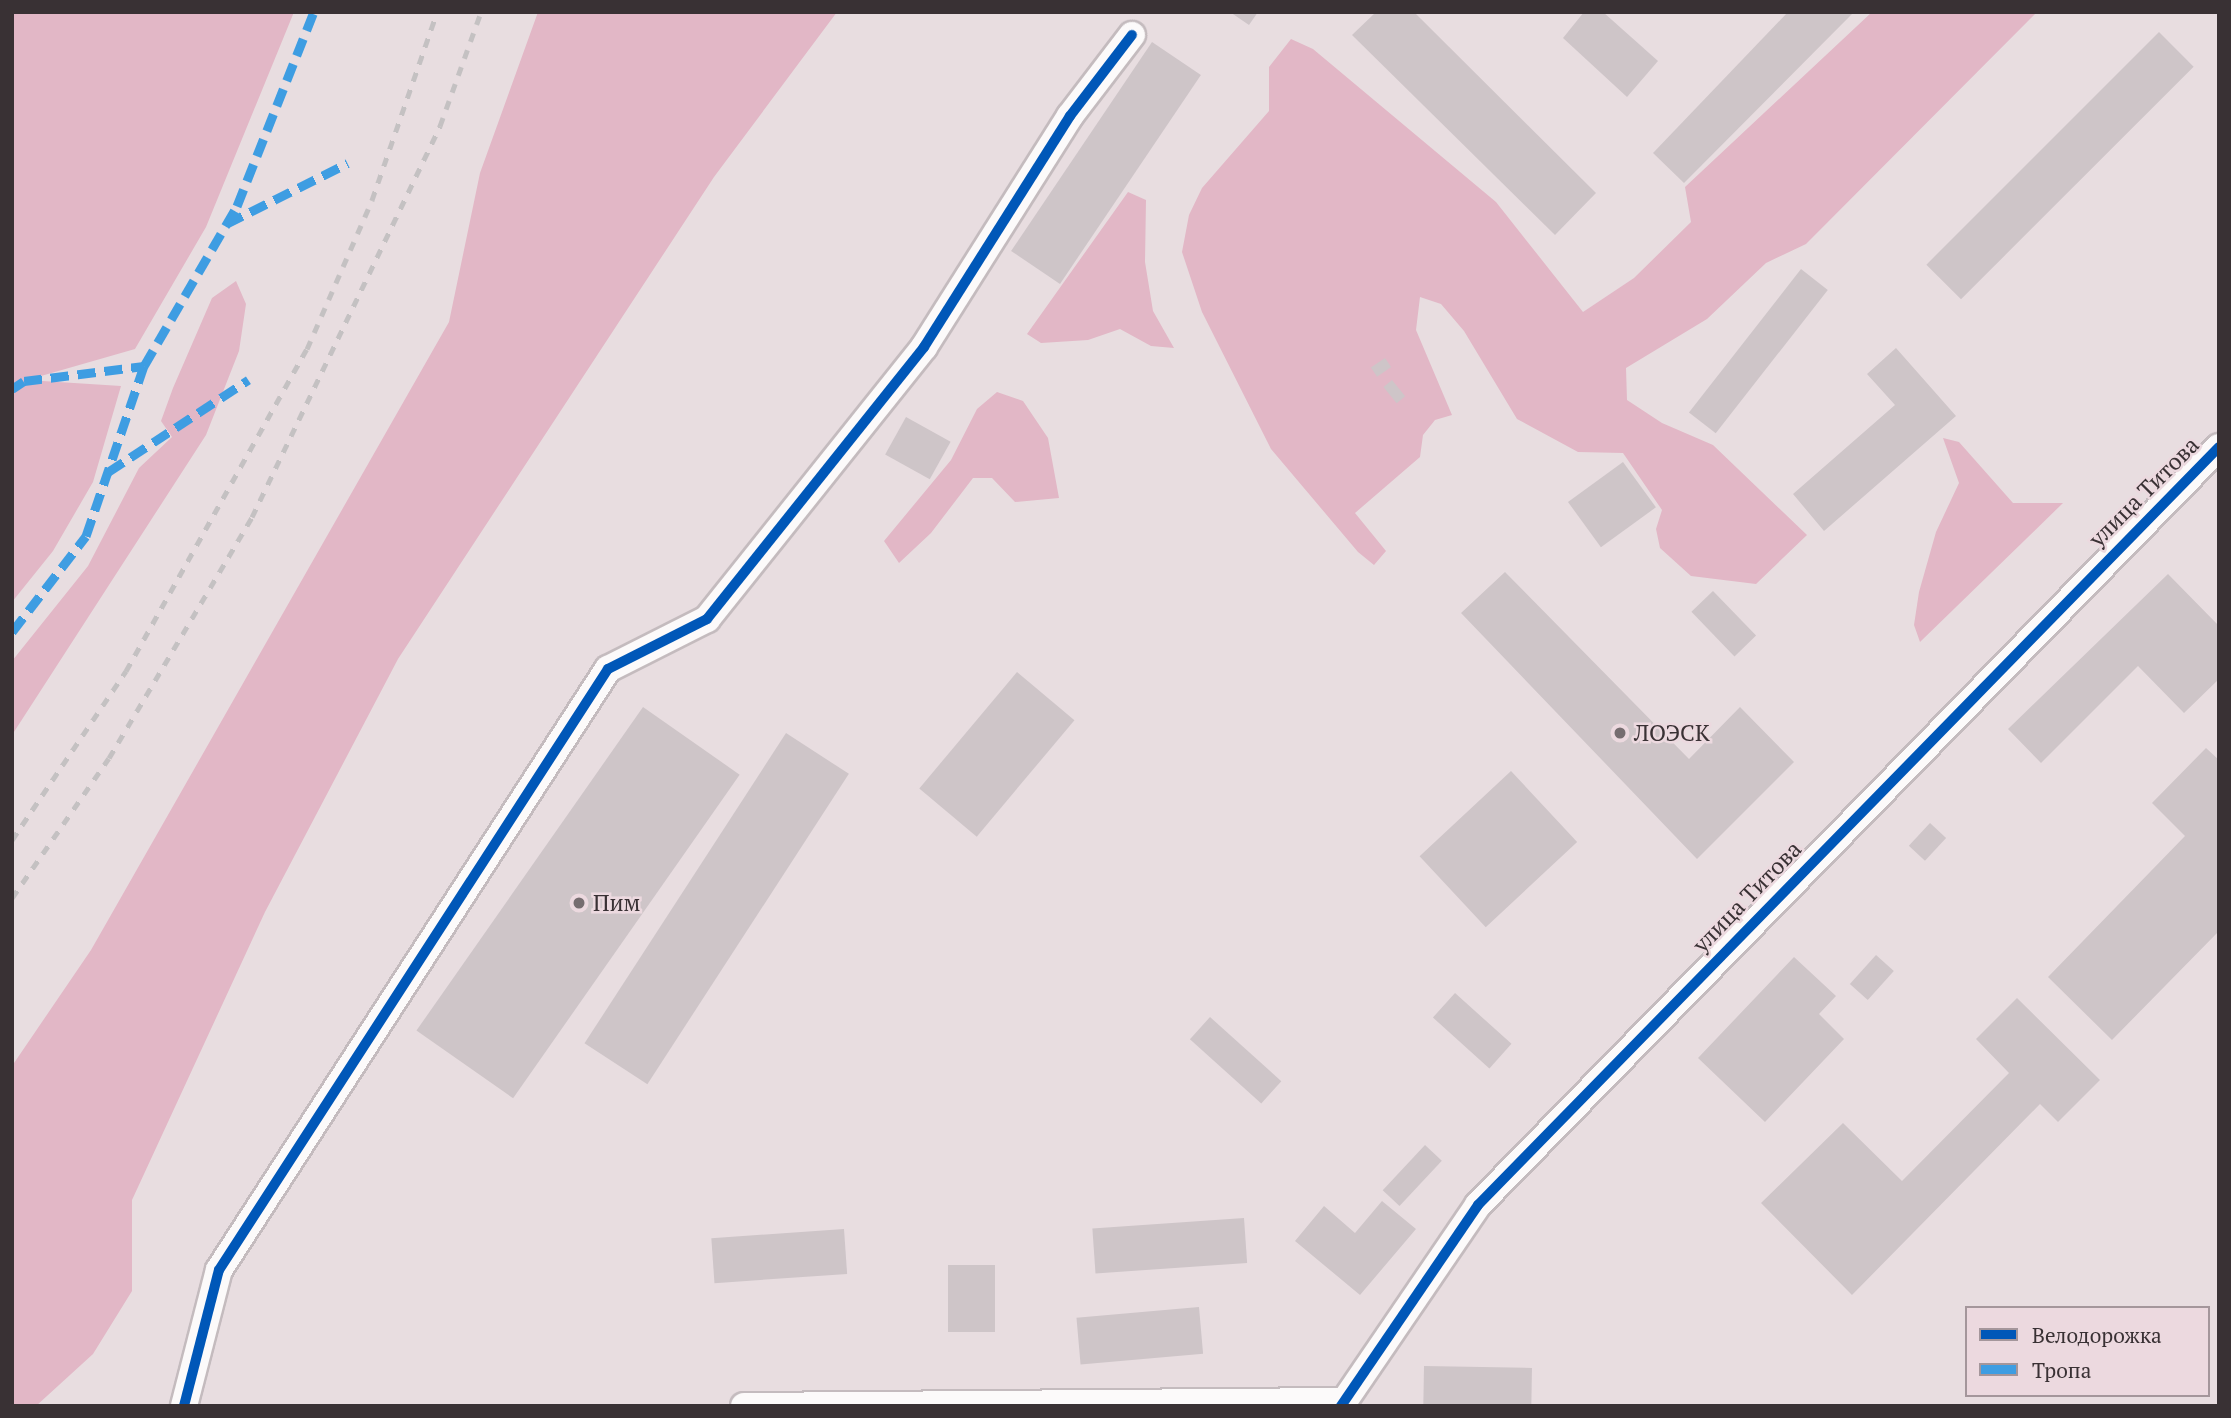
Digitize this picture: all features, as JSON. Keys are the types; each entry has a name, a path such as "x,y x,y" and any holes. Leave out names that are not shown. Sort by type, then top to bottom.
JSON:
{"street":[{"path":"184,1406 219,1270 608,669 707,619 924,347 1070,116 1132,35"},
{"name":"улица Титова","path":"1342,1404 1478,1205 2219,447"},
{"path":"744,1406 1342,1404"}],"shaded area":[{"path":"12,12 294,12 206,227 135,349 27,380 121,386 93,482 53,551 12,602"},
{"path":"538,12 837,12 714,177 398,659 265,912 132,1200 132,1291 93,1354 36,1406 12,1406 12,1066 91,950 449,322 480,173"},
{"path":"1872,12 2037,12 1806,244 1766,263 1707,319 1626,368 1627,400 1662,423 1713,445 1807,535 1756,584 1691,576 1660,548 1656,529 1662,510 1623,453 1578,452 1517,419 1464,331 1441,304 1420,297 1416,330 1452,415 1435,420 1423,435 1420,457 1355,513 1386,551 1374,565 1358,552 1271,449 1202,312 1182,252 1189,215 1202,188 1269,111 1269,67 1291,39 1313,49 1496,202 1583,312 1634,278 1691,222 1685,187"},
{"path":"1128,192 1146,200 1145,262 1153,311 1174,348 1151,346 1120,329 1088,340 1041,343 1027,334"},
{"path":"236,281 246,304 239,351 206,435 12,735 12,661 88,566 139,468 172,437 161,421 173,388 212,298"},
{"path":"997,392 1023,401 1048,438 1059,498 1015,502 992,478 973,478 931,533 899,563 884,541 951,460 977,409"},
{"path":"1943,438 1959,442 2013,503 2063,503 1920,642 1914,625 1919,592 1936,532 1959,483"}],"building":[{"path":"1230,12 1258,12 1249,25"},
{"path":"1376,12 1414,12 1596,193 1555,235 1352,35"},
{"path":"1584,12 1603,12 1658,61 1627,97 1563,38"},
{"path":"1788,12 1854,12 1684,183 1653,153"},
{"path":"2159,32 2194,67 1961,299 1926,265"},
{"path":"1152,42 1201,75 1060,284 1011,251"},
{"path":"1801,269 1828,290 1716,433 1689,412"},
{"path":"1896,348 1956,416 1824,531 1793,494 1895,405 1867,374"},
{"path":"1385,358 1391,367 1377,377 1371,368"},
{"path":"1392,380 1405,396 1397,403 1383,387"},
{"path":"906,417 951,442 930,479 885,455"},
{"path":"1623,462 1656,507 1601,547 1568,502"},
{"name":"ЛОЭСК","path":"1505,572 1689,759 1740,707 1794,762 1697,859 1461,613"},
{"path":"2168,574 2219,626 2219,679 2184,713 2138,666 2041,763 2008,729"},
{"path":"1713,591 1756,636 1734,656 1691,612"},
{"path":"1017,672 1074,720 977,837 919,788"},
{"name":"Пим","path":"643,707 740,775 513,1098 416,1031"},
{"path":"786,733 849,774 647,1084 584,1043"},
{"path":"2206,748 2219,760 2219,931 2112,1040 2048,977 2185,836 2152,803"},
{"path":"1511,771 1577,842 1486,927 1420,856"},
{"path":"1930,823 1946,838 1925,861 1909,846"},
{"path":"1876,955 1894,971 1868,1000 1850,984"},
{"path":"1794,957 1836,996 1819,1014 1844,1039 1765,1122 1698,1058"},
{"path":"1455,993 1511,1044 1489,1068 1433,1018"},
{"path":"2017,998 2100,1080 2058,1122 2040,1104 1852,1295 1761,1203 1843,1123 1902,1181 2009,1073 1976,1039"},
{"path":"1210,1017 1281,1081 1261,1104 1190,1039"},
{"path":"1425,1145 1442,1161 1400,1206 1383,1190"},
{"path":"1382,1201 1416,1229 1360,1295 1295,1241 1324,1206 1355,1233"},
{"path":"1244,1218 1247,1263 1096,1273 1092,1229"},
{"path":"844,1229 847,1274 714,1283 711,1238"},
{"path":"948,1265 995,1265 995,1332 948,1332"},
{"path":"1199,1307 1203,1354 1081,1365 1076,1318"},
{"path":"1424,1366 1532,1368 1531,1406 1423,1406"}],"railway":[{"path":"12,840 126,671 307,349 372,200 437,12"},
{"path":"12,898 109,758 252,517 440,126 481,12"}],"marked path":[{"path":"12,632 86,536 144,366 237,206 314,12"},
{"path":"226,224 348,163"},
{"path":"12,389 24,381 144,366"},
{"path":"108,472 248,380"}],"cycle path":[{"path":"184,1406 219,1270 608,669 707,619 924,347 1070,116 1132,35"},
{"path":"1341,1406 1478,1205 2219,447"}],"place":[{"name":"ЛОЭСК","path":"1620,733"},
{"name":"Пим","path":"579,903"}]}
